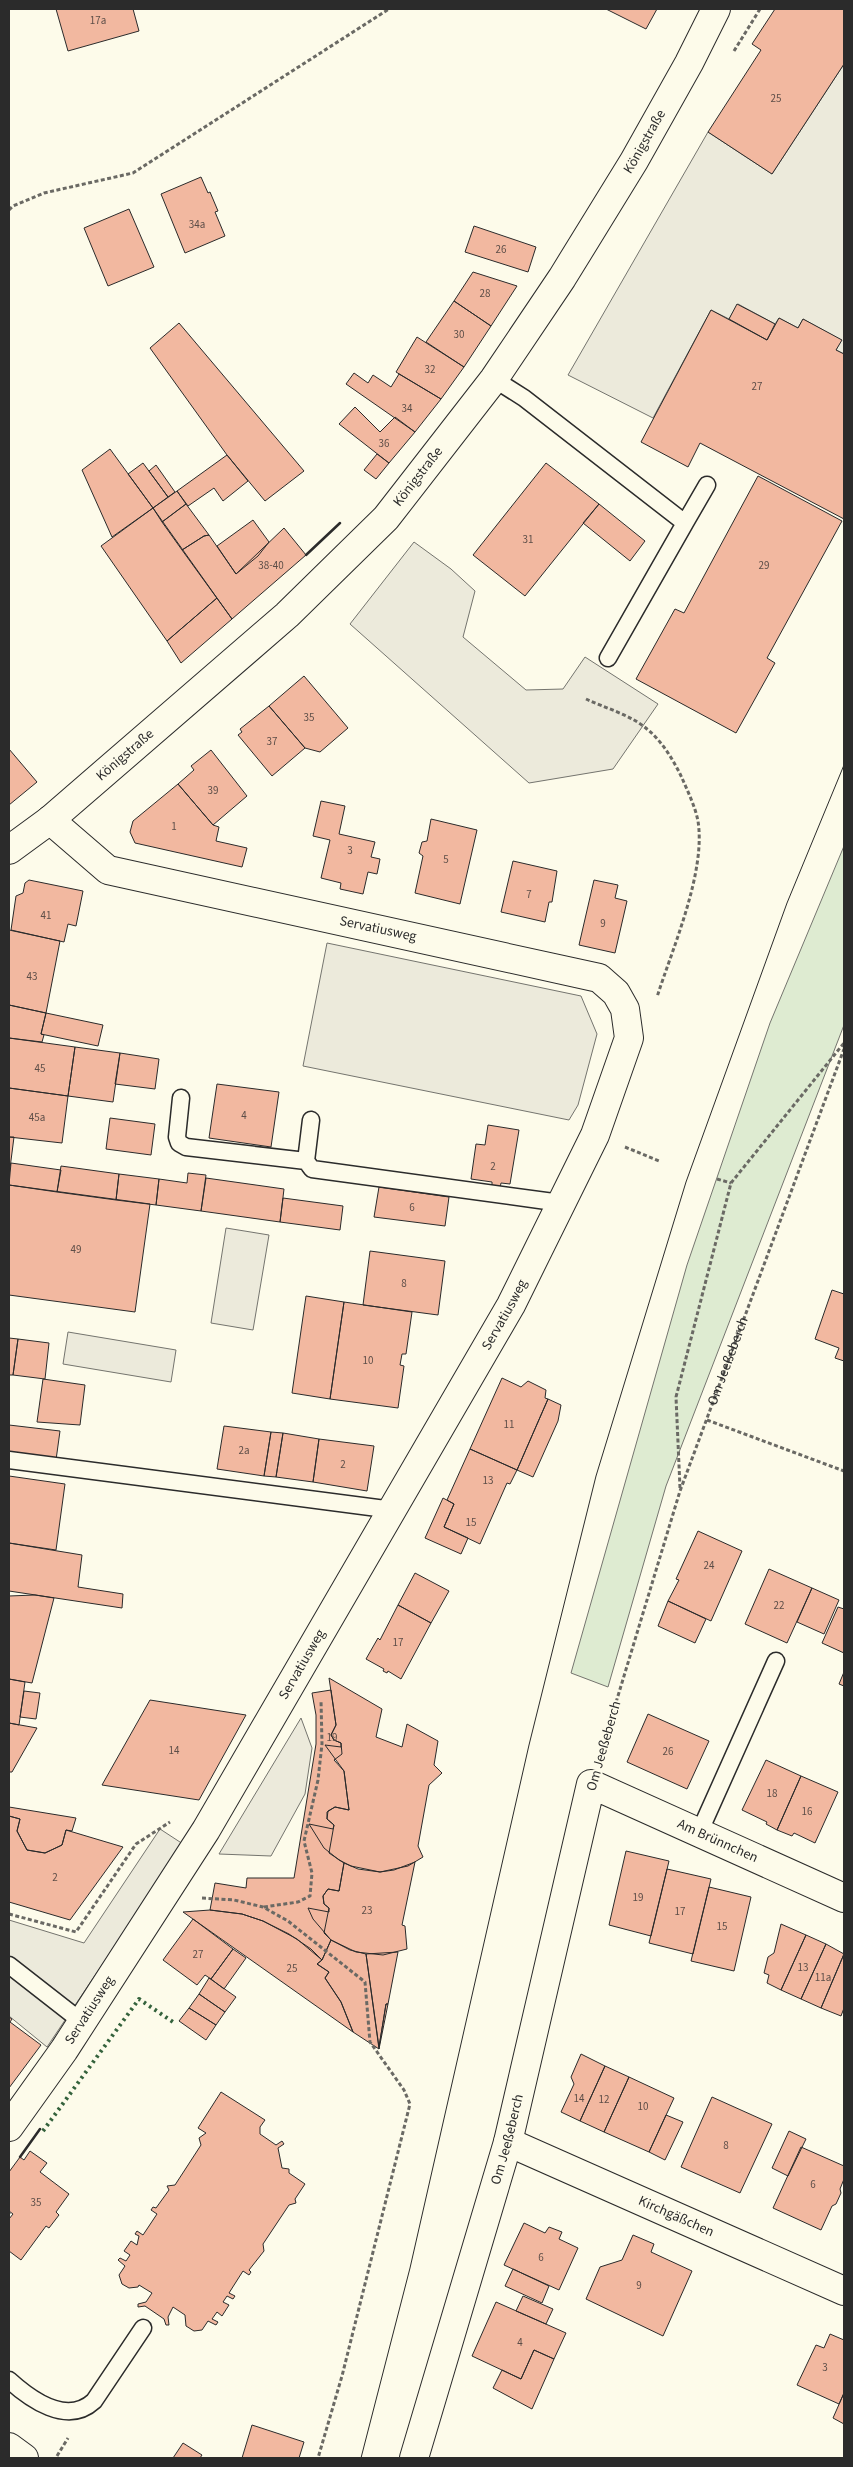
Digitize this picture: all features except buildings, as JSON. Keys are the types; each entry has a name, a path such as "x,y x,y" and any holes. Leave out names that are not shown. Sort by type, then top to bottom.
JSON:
{"street":[{"name":"Königstraße","path":"9,850 50,820 287,615 386,518 494,379 562,278 634,161 689,63 716,9"},
{"name":"Servatiusweg","path":"9,2127 82,2022 206,1830 511,1304 603,1116 629,1038 624,1009 616,993 599,978 108,870 50,820"},
{"name":"Am Brünnchen","path":"592,1784 844,1898"},
{"name":"Om Jeeßeberch","path":"414,2458 508,2142 592,1784"},
{"name":"Kirchgäßchen","path":"508,2142 844,2291"},
{"path":"9,2447 24,2458"}],"lane":[{"path":"494,379 524,398 685,523"},
{"path":"608,658 707,485"},
{"path":"182,1098 177,1137 179,1142 186,1147 306,1161"},
{"path":"311,1120 306,1161 312,1169 561,1203"},
{"path":"9,1460 393,1510"},
{"path":"699,1833 776,1661"},
{"path":"9,1965 82,2022"},
{"path":"9,2380 26,2396 49,2408 77,2411 87,2407 94,2401 143,2328"}],"path":[{"path":"9,210 13,206 44,193 133,173 389,9"},
{"path":"586,699 647,729 675,764 693,802 698,821 698,859 689,895 656,999"},
{"path":"680,1491 676,1397 731,1183 844,1043"},
{"name":"Om Jeeßeberch","path":"592,1784 680,1491 844,1049"},
{"path":"717,1179 731,1183"},
{"path":"707,1420 844,1471"},
{"path":"263,1907 298,1902 310,1896 312,1872 304,1841 318,1780 322,1744 320,1692"},
{"path":"9,1914 76,1932 136,1844 175,1818"},
{"path":"212,1899 234,1900 263,1907 288,1921 365,1982 370,2042 404,2090 410,2104 342,2376 318,2458"}],"green space":[{"path":"844,846 844,1025 666,1486 608,1687 571,1673 687,1265 770,1023"}],"shaded area":[{"path":"844,64 844,354 836,350 841,340 803,319 798,328 779,318 775,324 738,304 729,319 711,310 653,418 568,375 708,132 772,174"},
{"path":"414,542 451,569 475,591 463,637 526,690 563,689 585,657 658,704 613,769 529,783 350,624"},
{"path":"327,943 581,996 597,1034 578,1105 569,1120 303,1066"},
{"path":"226,1228 269,1235 253,1330 211,1323"},
{"path":"68,1332 176,1350 171,1382 63,1364"},
{"path":"301,1718 312,1748 305,1794 271,1856 219,1854"},
{"path":"160,1829 183,1844 47,2047 9,2016 9,1920 84,1943"}],"tram line":[{"path":"361,2458 410,2268 529,1745 596,1476 686,1182 787,903 844,765"}],"hedge":[{"path":"43,2131 139,1999 173,2022"}],"wall":[{"path":"306,555 340,523"},
{"path":"20,2157 40,2129"}]}
